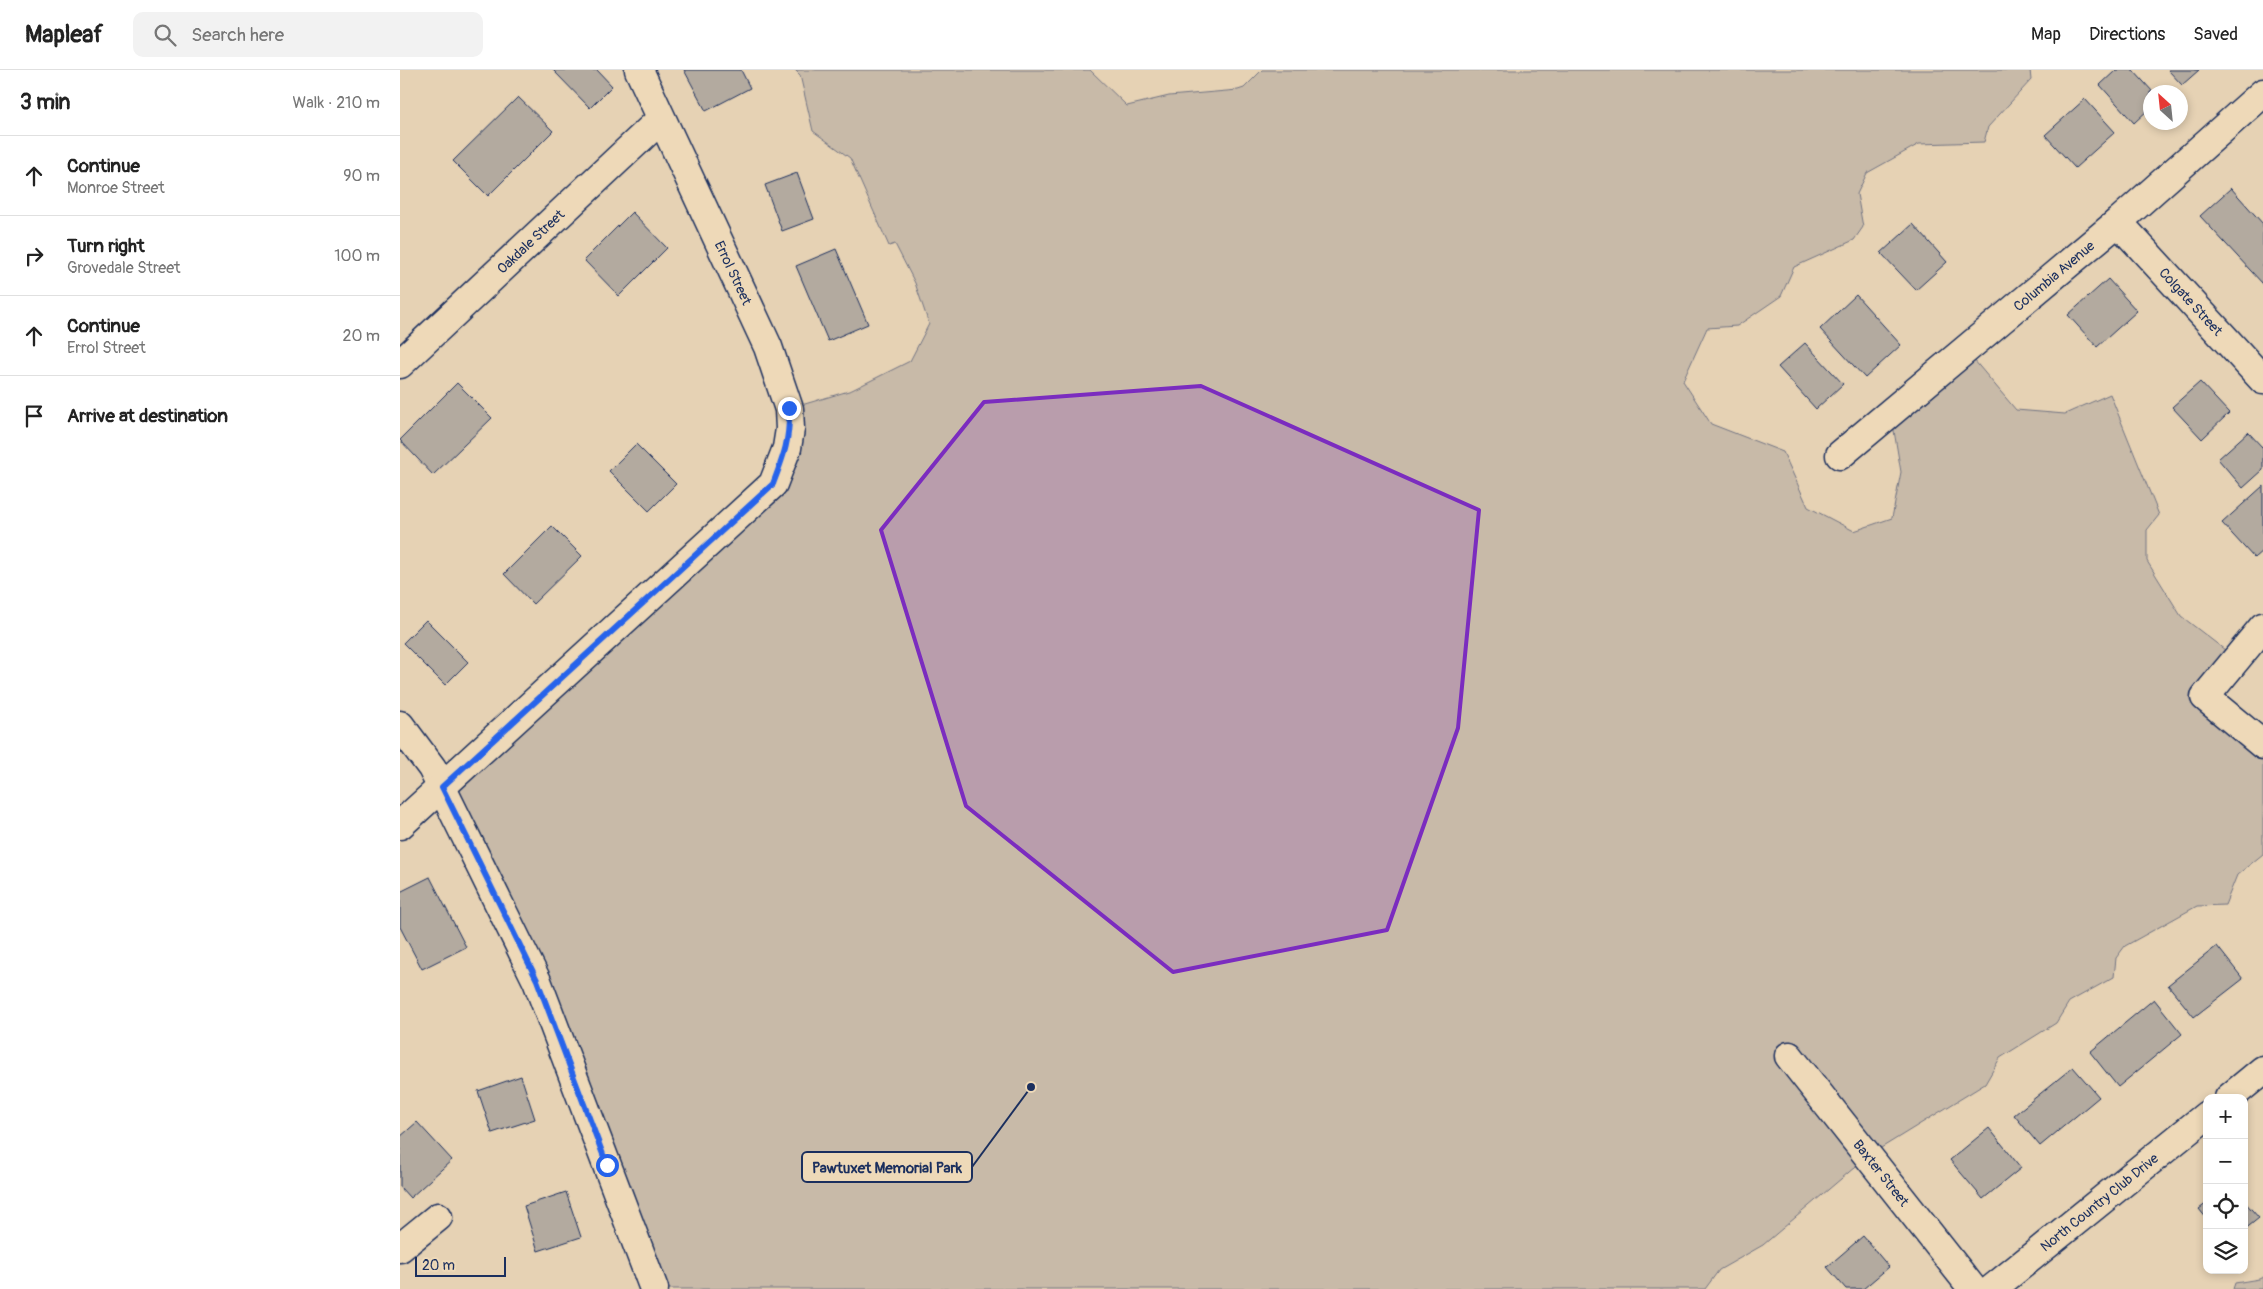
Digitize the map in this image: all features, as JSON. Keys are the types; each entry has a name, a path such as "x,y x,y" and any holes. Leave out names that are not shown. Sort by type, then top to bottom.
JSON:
{"street":[{"name":"Errol Street","path":"442,787 773,484 787,448 790,429 789,408 768,348 639,70"},
{"name":"Columbia Avenue","path":"1840,455 2118,222 2263,93"},
{"name":"Oakdale Street","path":"400,364 661,119"},
{"name":"Colgate Street","path":"2118,222 2263,380"},
{"path":"2263,628 2205,697 2263,745"},
{"path":"400,725 432,768 537,980 654,1289"},
{"path":"400,825 442,787"},
{"name":"Baxter Street","path":"1789,1056 1973,1289"},
{"path":"2234,1094 2263,1070"},
{"name":"North Country Club Drive","path":"1992,1289 2203,1119"},
{"path":"400,1248 438,1216"}],"highlighted area":[{"path":"1201,386 1479,510 1458,728 1387,930 1173,972 966,806 881,530 984,402"}],"shaded area":[{"path":"795,70 1090,70 1127,106 1169,96 1238,90 1244,88 1262,70 2030,70 2031,80 1988,127 1984,142 1919,144 1867,173 1857,194 1863,227 1854,240 1794,267 1781,296 1737,326 1707,328 1683,381 1711,424 1783,452 1808,507 1854,531 1892,518 1901,472 1891,413 1969,354 2016,410 2065,414 2110,394 2159,515 2147,530 2147,561 2181,616 2234,657 2210,691 2263,743 2263,854 2237,875 2225,905 2197,906 2125,946 2116,958 2114,977 2069,1002 2056,1023 2000,1058 1985,1084 1868,1156 1763,1245 1719,1270 1705,1289 655,1289 442,783 766,494 788,409 852,390 910,361 929,324 915,283 895,244 889,246 850,158 813,131 800,75"},
{"path":"2263,1277 2263,1289 2233,1289 2235,1283"}],"building":[{"path":"553,70 597,70 612,86 590,108"},
{"path":"684,70 741,70 750,88 706,111"},
{"path":"2116,70 2133,70 2147,85 2143,85 2143,115 2134,123 2100,85"},
{"path":"2168,70 2199,70 2182,85"},
{"path":"518,97 553,131 488,196 453,161"},
{"path":"2085,99 2115,132 2075,168 2045,135"},
{"path":"797,173 814,219 782,231 765,185"},
{"path":"2231,188 2263,224 2263,284 2200,216"},
{"path":"632,212 667,248 619,296 584,260"},
{"path":"1913,224 1947,262 1916,290 1881,253"},
{"path":"836,249 868,324 828,341 796,266"},
{"path":"2108,279 2137,311 2097,347 2068,315"},
{"path":"1856,295 1901,345 1865,378 1820,329"},
{"path":"1805,343 1843,384 1816,409 1778,367"},
{"path":"2200,382 2229,413 2202,439 2172,407"},
{"path":"457,383 492,418 433,475 400,440"},
{"path":"2248,432 2263,448 2263,470 2243,488 2218,459"},
{"path":"636,444 676,484 649,511 609,471"},
{"path":"2263,486 2263,550 2254,558 2222,523"},
{"path":"552,526 582,556 533,604 504,574"},
{"path":"426,620 468,662 445,685 403,643"},
{"path":"430,877 466,947 422,969 400,927 400,892"},
{"path":"2217,946 2243,979 2194,1017 2168,985"},
{"path":"2154,999 2182,1034 2118,1087 2090,1052"},
{"path":"2073,1067 2099,1097 2040,1146 2014,1115"},
{"path":"521,1076 535,1119 492,1133 478,1091"},
{"path":"417,1122 452,1160 410,1198 400,1187 400,1137"},
{"path":"1989,1128 2021,1168 1983,1199 1950,1160"},
{"path":"566,1192 581,1237 538,1251 524,1206"},
{"path":"2203,1206 2203,1214 2199,1209"},
{"path":"2248,1206 2259,1218 2248,1227"},
{"path":"1863,1236 1889,1267 1863,1289 1846,1289 1827,1267"}],"place":[{"name":"Pawtuxet Memorial Park","path":"1031,1087"}],"route":[{"path":"607,1165 537,980 442,787 626,616 773,484 787,448 790,429 789,408"}]}
